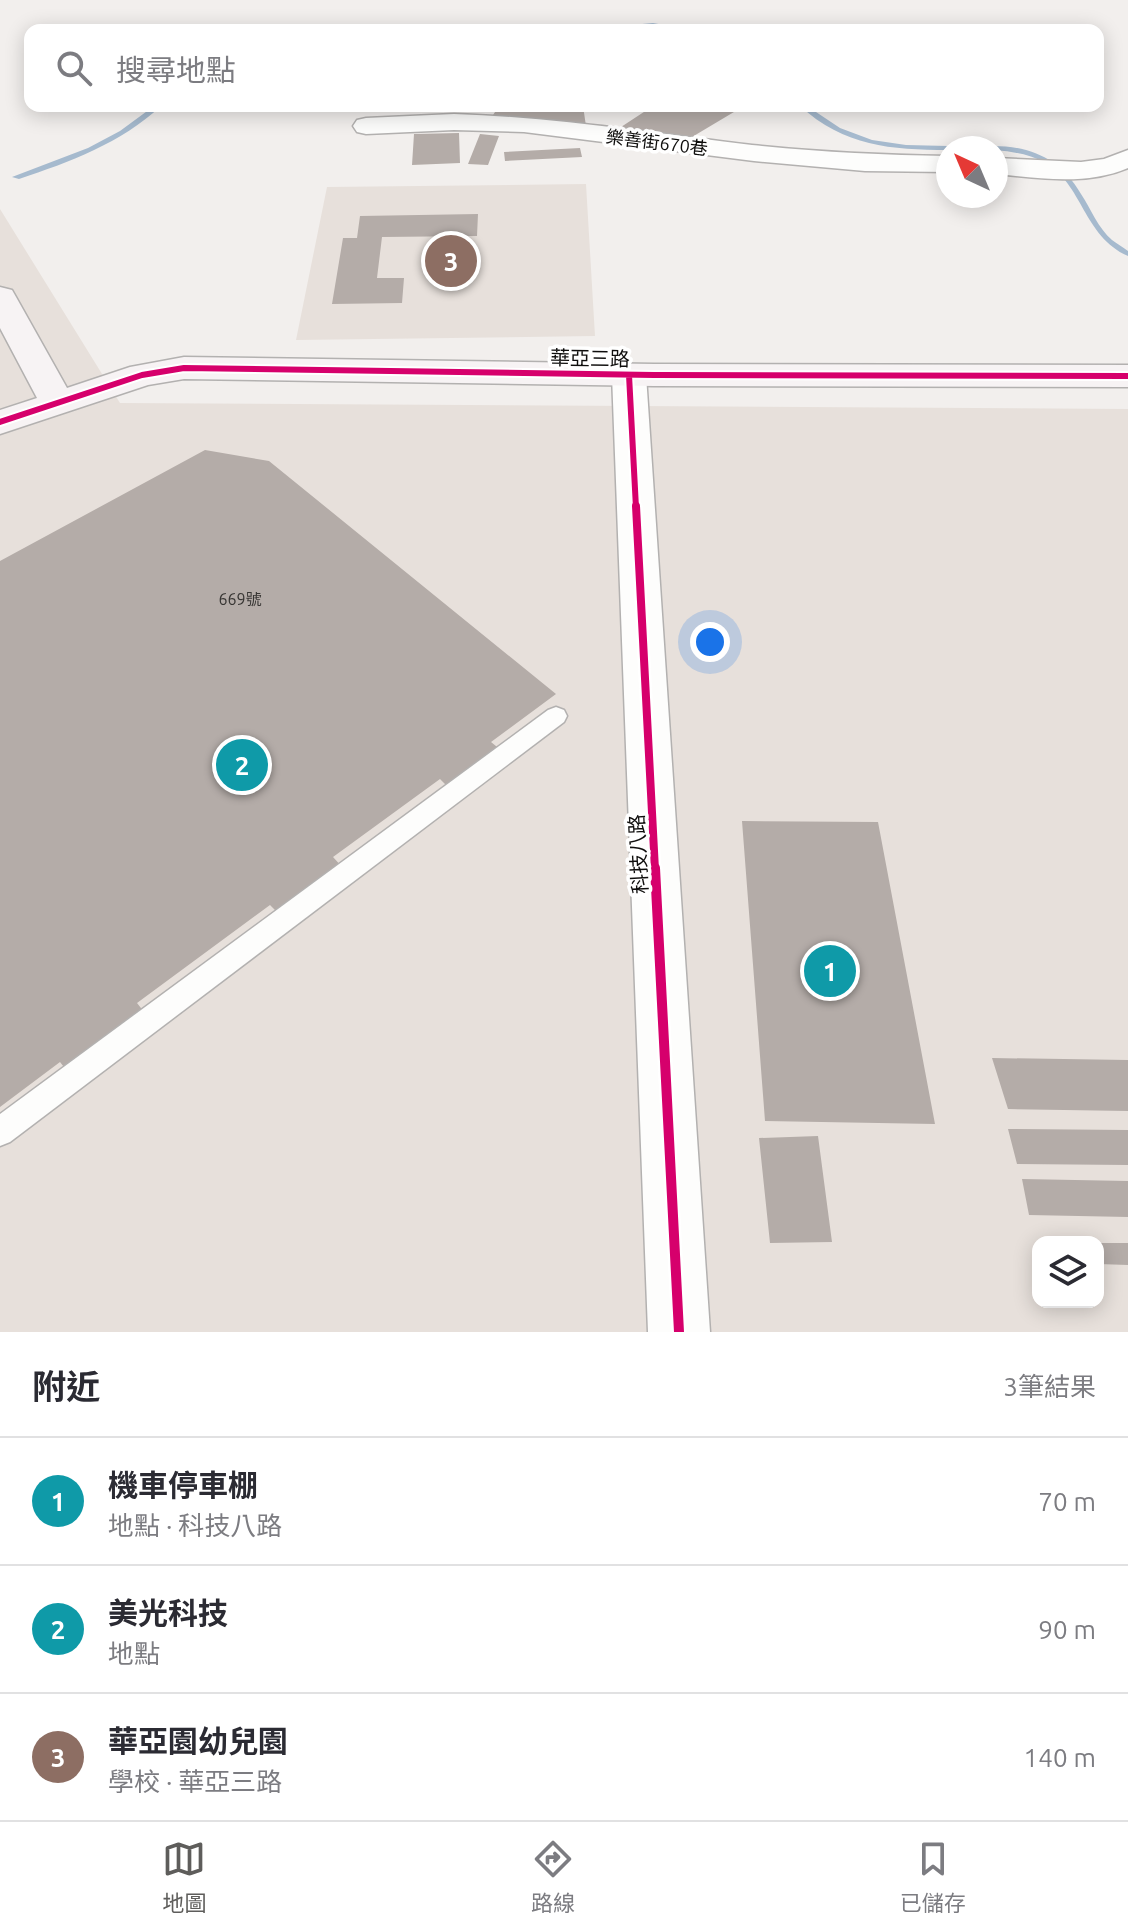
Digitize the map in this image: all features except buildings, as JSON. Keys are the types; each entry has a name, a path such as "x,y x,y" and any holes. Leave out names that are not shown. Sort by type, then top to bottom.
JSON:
{"street":[{"name":"樂善街670巷","path":"366,126 454,122 524,124 768,154 865,163 936,164"},
{"path":"1008,167 1083,170 1120,163 1128,158"},
{"path":"0,297 58,403"},
{"name":"華亞三路","path":"0,422 142,375 184,368 629,375 1128,376"},
{"name":"科技八路","path":"629,375 679,1332"}],"lane":[{"path":"0,1132 556,716"}],"shaded area":[{"path":"586,184 595,336 296,340 327,187"},
{"path":"0,209 120,403 1128,409 1128,1332 0,1332"}],"waterway":[{"path":"16,177 91,150 150,112"},
{"path":"811,112 838,130 871,142 888,146 936,148"},
{"path":"1008,150 1027,152 1050,162 1077,192 1097,227 1110,242 1128,254"}],"cycle path":[{"path":"0,422 142,375 184,368 654,375 1128,376"},
{"path":"629,375 679,1332"}],"place":[{"name":"華亞園幼兒園","path":"451,261"},
{"name":"美光科技","path":"242,765"},
{"name":"機車停車棚","path":"830,971"}]}
